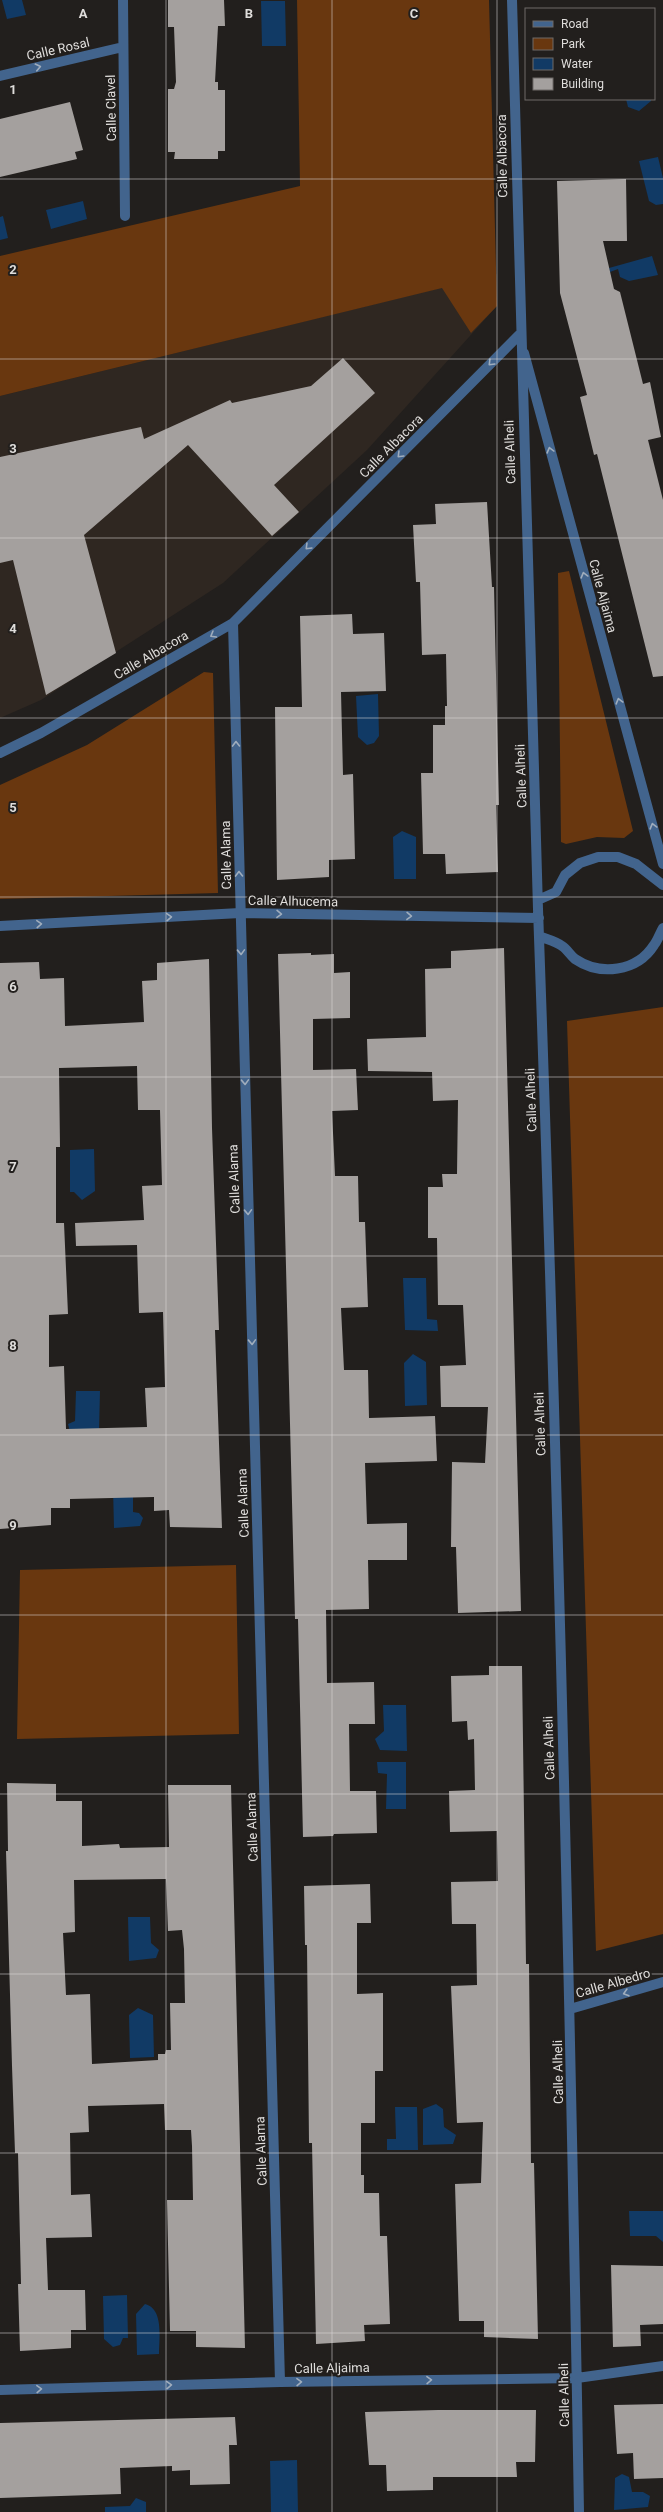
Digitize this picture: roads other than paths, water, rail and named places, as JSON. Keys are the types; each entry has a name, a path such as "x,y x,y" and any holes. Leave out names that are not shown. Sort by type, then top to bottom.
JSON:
{"street":[{"name":"Calle Clavel","path":"123,0 125,216"},
{"name":"Calle Albacora","path":"0,753 41,733 233,623 519,335 512,0"},
{"name":"Calle Rosal","path":"0,76 123,47"},
{"name":"Calle Aljaima","path":"519,335 663,864"},
{"name":"Calle Alheli","path":"519,335 539,918 570,2009 579,2512"},
{"name":"Calle Alama","path":"233,623 280,2382"},
{"path":"538,900 556,892 565,875 580,863 598,857 618,857 636,864 663,885"},
{"name":"Calle Alhucema","path":"0,926 240,913 539,918"},
{"path":"539,936 561,945 574,958 590,967 607,970 625,967 641,958 654,946 663,928"},
{"name":"Calle Albedro","path":"570,2009 663,1982"},
{"name":"Calle Aljaima","path":"0,2390 280,2382 577,2378 663,2366"}],"water":[{"path":"2,0 22,0 26,15 7,19"},
{"path":"261,1 285,1 286,46 262,46"},
{"path":"626,100 651,100 639,111 628,107"},
{"path":"658,157 663,178 663,204 656,205 649,201 639,161"},
{"path":"83,201 87,219 51,229 46,210"},
{"path":"3,216 8,238 0,240 0,217"},
{"path":"652,256 658,275 629,281 620,277 618,269 610,272 609,268"},
{"path":"378,694 379,736 374,743 367,745 358,737 356,696"},
{"path":"402,831 416,837 416,879 394,879 393,837"},
{"path":"94,1149 95,1191 82,1200 74,1192 70,1192 70,1150"},
{"path":"403,1278 426,1278 427,1319 437,1320 438,1331 405,1330"},
{"path":"413,1354 426,1362 427,1405 405,1406 404,1363"},
{"path":"76,1391 100,1391 99,1433 70,1432 68,1424 75,1421"},
{"path":"133,1486 133,1512 139,1513 143,1518 140,1526 114,1528 113,1487"},
{"path":"383,1705 406,1705 407,1751 380,1750 375,1739 384,1731"},
{"path":"377,1762 406,1762 406,1809 386,1809 387,1774 378,1773"},
{"path":"128,1917 150,1917 151,1943 159,1950 156,1958 129,1961"},
{"path":"138,2008 153,2015 154,2057 130,2058 129,2015"},
{"path":"436,2104 443,2109 444,2127 456,2135 453,2144 423,2145 423,2109"},
{"path":"395,2107 417,2107 418,2150 387,2150 387,2139 396,2139"},
{"path":"629,2211 663,2211 663,2242 656,2236 630,2236"},
{"path":"127,2295 128,2338 123,2338 120,2345 113,2347 104,2339 103,2296"},
{"path":"145,2304 151,2307 158,2318 160,2332 159,2354 137,2355 136,2314"},
{"path":"297,2460 298,2512 271,2512 270,2461"},
{"path":"622,2474 629,2477 632,2492 643,2492 650,2496 648,2507 614,2510 615,2478"},
{"path":"136,2498 146,2502 146,2512 105,2512 105,2507 130,2506"}]}
